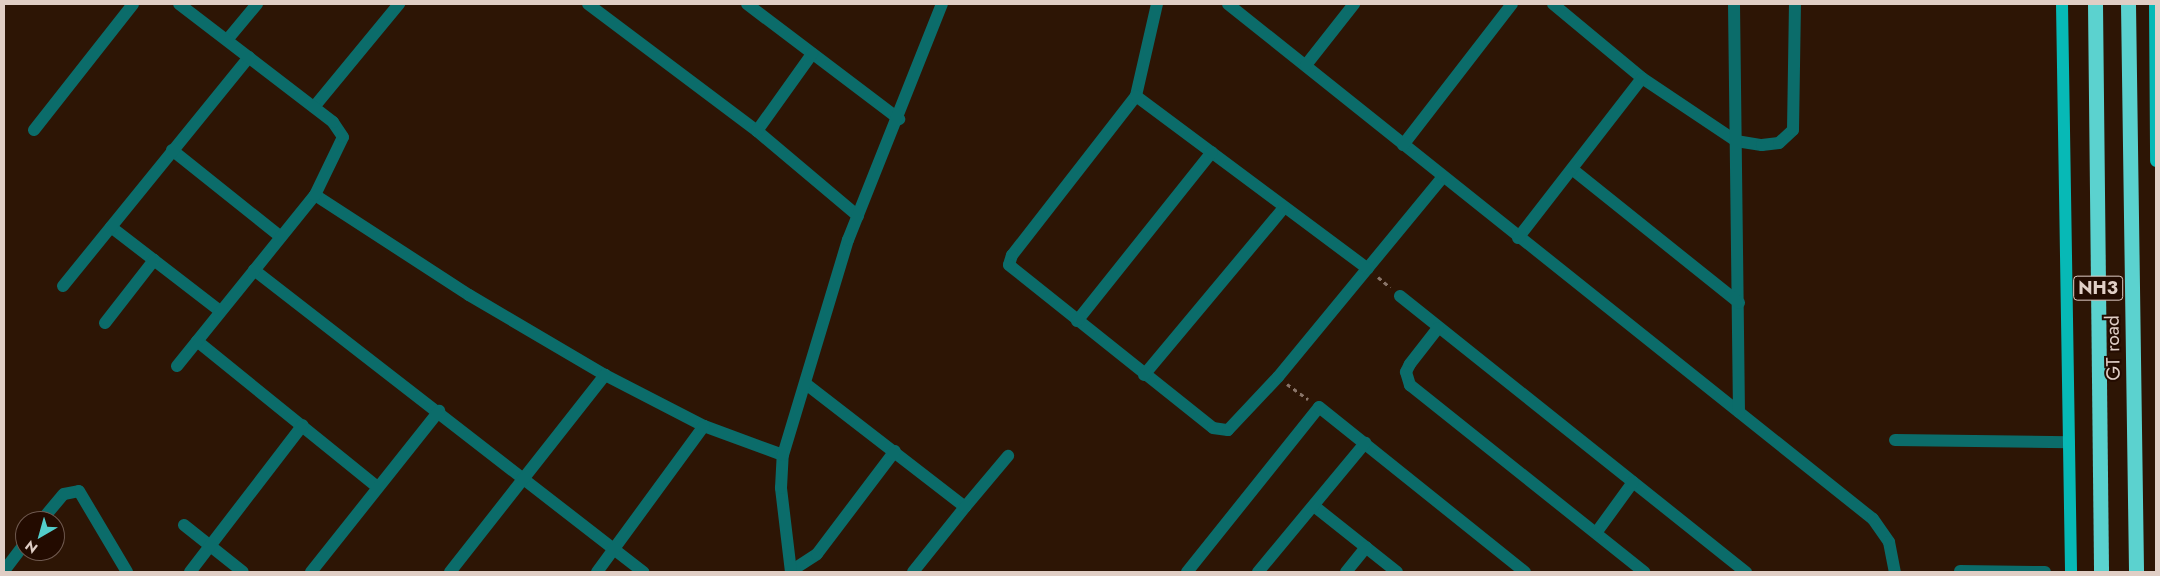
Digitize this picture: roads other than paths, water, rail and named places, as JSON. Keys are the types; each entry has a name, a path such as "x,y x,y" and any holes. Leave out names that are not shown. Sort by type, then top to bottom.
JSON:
{"highway":[{"name":"GT road","path":"2095,4 2100,572"},
{"name":"GT road","path":"2128,4 2136,572"}],"main road":[{"path":"2062,4 2071,572"},
{"path":"2155,4 2156,161"}],"street":[{"path":"34,130 133,4"},
{"path":"177,366 315,195 343,137 314,108 179,4"},
{"path":"227,40 257,4"},
{"path":"314,108 399,4"},
{"path":"588,4 757,131 858,216"},
{"path":"747,4 899,119"},
{"path":"791,572 782,455 858,216 899,119 942,4"},
{"path":"1157,4 1136,96 1009,261 1016,272 1077,322 1144,375 1222,432 1235,424 1278,377 1442,178"},
{"path":"1228,4 1306,65 1442,178 1873,519 1889,542 1895,572"},
{"path":"1306,65 1354,4"},
{"path":"1403,146 1512,4"},
{"path":"1553,4 1642,78 1736,141 1779,143 1793,130 1795,4"},
{"path":"1734,4 1739,412"},
{"path":"757,131 812,54"},
{"path":"63,286 172,150 249,58"},
{"path":"1518,238 1642,78"},
{"path":"1136,96 1212,152 1283,209 1368,269"},
{"path":"172,150 281,237"},
{"path":"1077,322 1212,152"},
{"path":"1572,169 1739,303"},
{"path":"315,195 468,296 605,375 704,426 782,455"},
{"path":"1144,375 1283,209"},
{"path":"111,227 220,311"},
{"path":"105,323 154,260"},
{"path":"254,270 439,410 644,572"},
{"path":"1400,296 1746,572"},
{"path":"1438,328 1406,372 1410,385 1644,572"},
{"path":"197,341 377,487"},
{"path":"450,572 526,478 605,375"},
{"path":"806,384 965,507"},
{"path":"1187,572 1319,407 1525,572"},
{"path":"311,572 439,410"},
{"path":"190,572 302,425"},
{"path":"597,572 704,426"},
{"path":"1895,440 2069,442"},
{"path":"1258,572 1365,443"},
{"path":"791,572 817,554 895,451"},
{"path":"913,572 1008,456"},
{"path":"1596,533 1633,482"},
{"path":"50,511 64,494 79,491 127,572"},
{"path":"1314,506 1396,572"},
{"path":"184,525 243,572"},
{"path":"1346,572 1366,547"},
{"path":"4,571 15,556"},
{"path":"1960,571 2045,572"}]}
